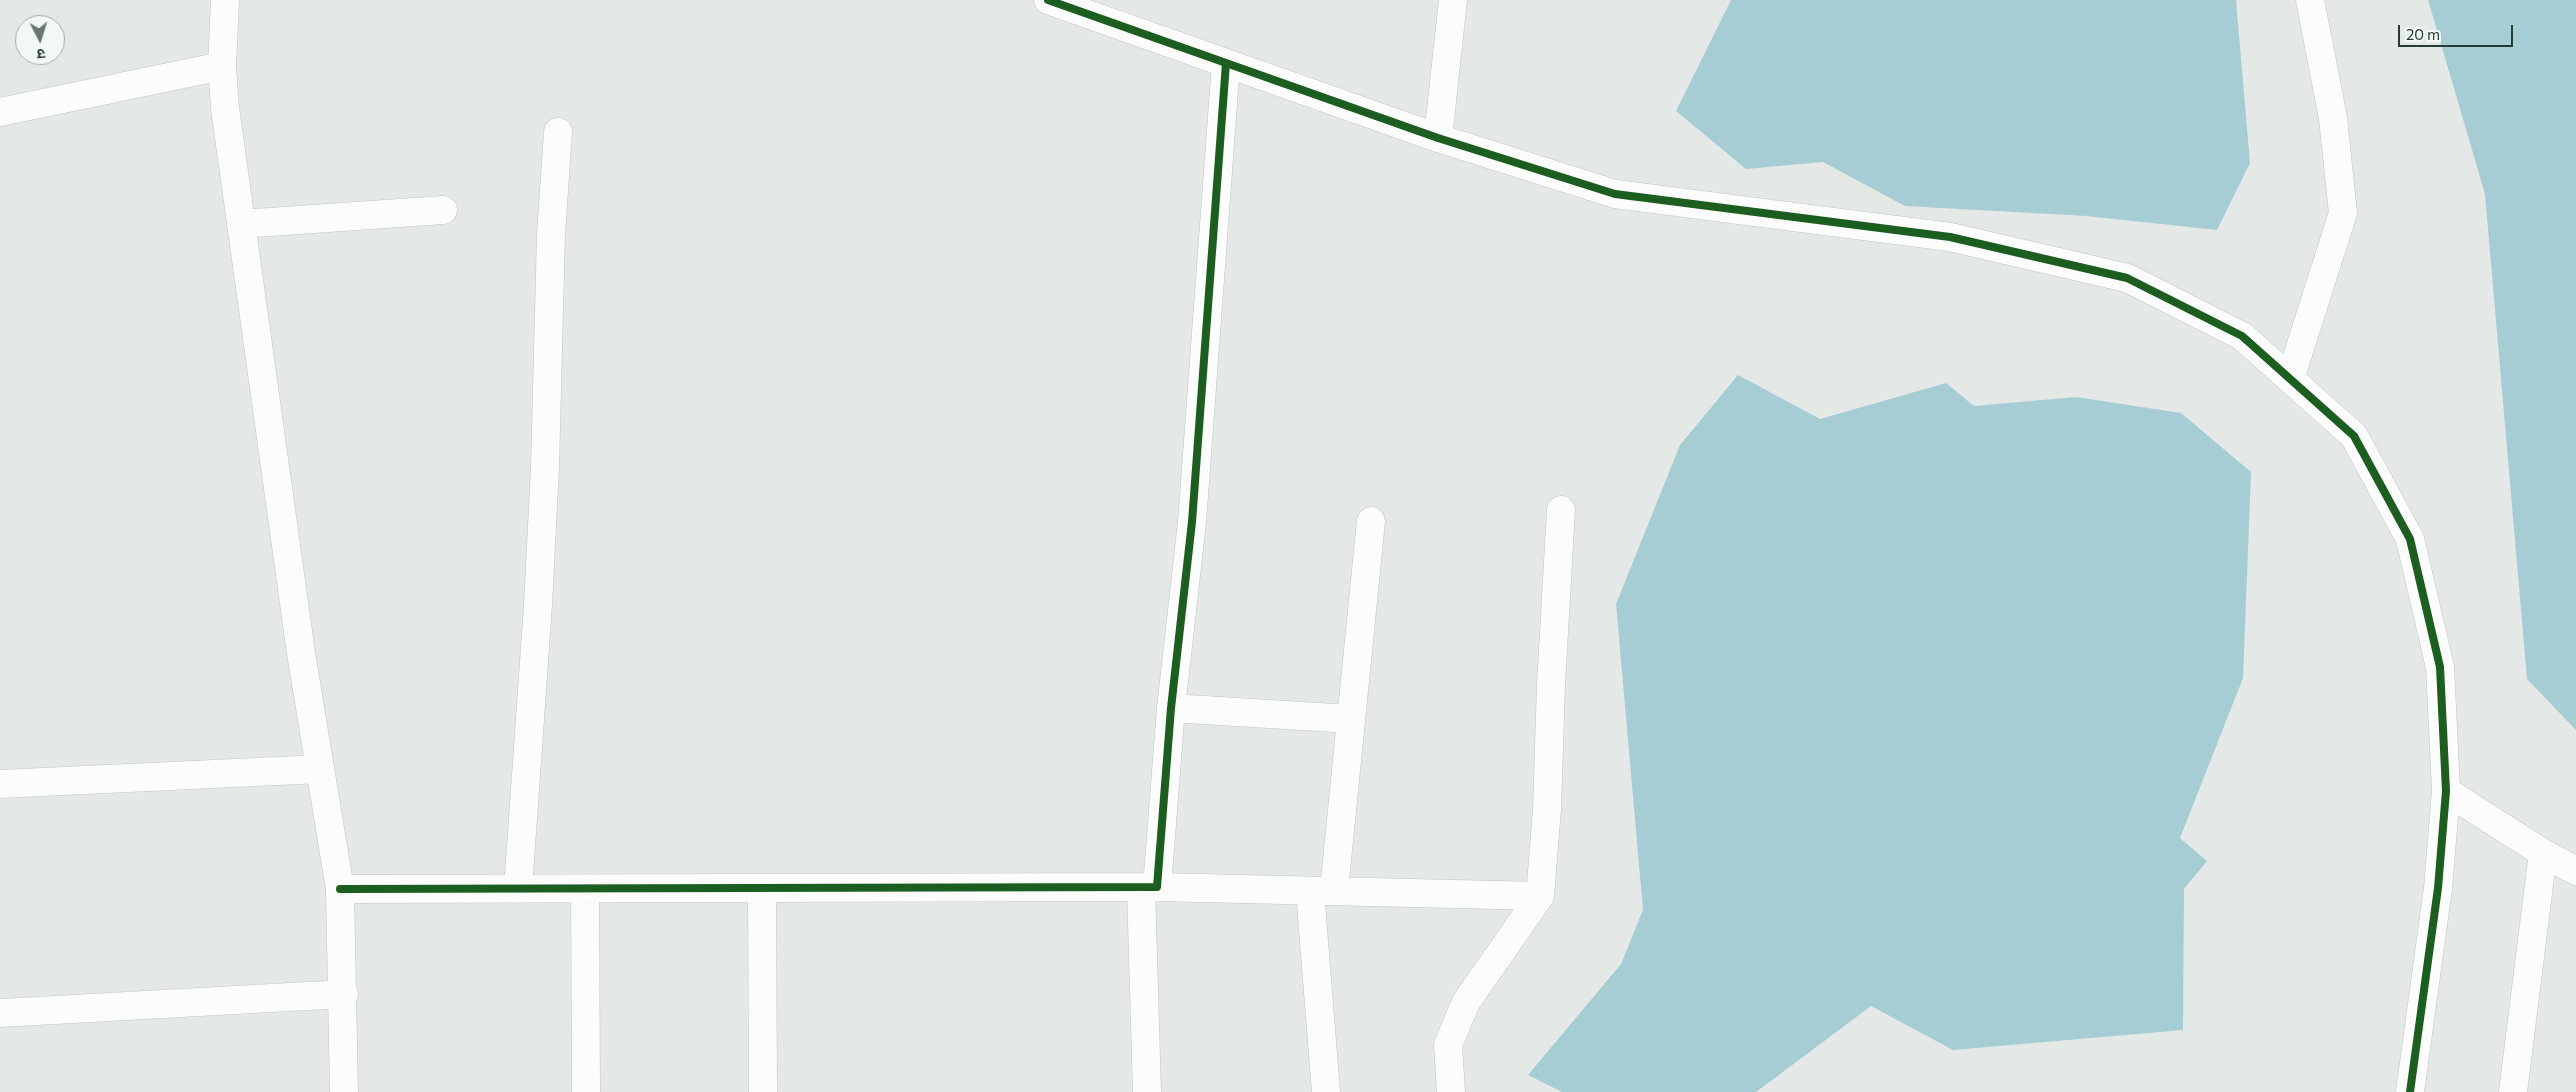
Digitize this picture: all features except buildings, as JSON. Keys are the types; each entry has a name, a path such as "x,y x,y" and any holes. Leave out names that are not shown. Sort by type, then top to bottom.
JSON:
{"street":[{"path":"225,0 222,66 225,108 301,653 340,889 344,994 344,1092"},
{"path":"1048,0 1438,138 1615,194 1950,237 2127,278 2242,336 2354,436 2410,539 2440,666 2446,791 2438,888 2410,1092"},
{"path":"1438,138 1452,0"},
{"path":"2290,379 2343,213 2333,118 2310,0"},
{"path":"1147,1092 1149,888 1192,522 1226,63"},
{"path":"0,112 222,66"},
{"path":"518,889 540,566 551,234 558,132"},
{"path":"241,224 443,210"},
{"path":"1451,1092 1448,1045 1466,1002 1540,896 1547,809 1551,684 1561,510"},
{"path":"1326,1092 1322,891 1351,719 1371,521"},
{"path":"1171,708 1351,719"},
{"path":"0,784 320,769"},
{"path":"2446,791 2543,853 2576,871"},
{"path":"2513,1092 2543,853"},
{"path":"585,888 586,1092"},
{"path":"340,889 1149,888 1540,896"},
{"path":"762,889 763,1092"},
{"path":"0,1013 344,994"}],"water":[{"path":"1731,0 2236,0 2250,163 2217,230 2086,216 1905,206 1823,162 1746,169 1676,111"},
{"path":"2428,0 2576,0 2576,730 2527,679 2485,194"},
{"path":"1738,375 1820,419 1946,383 1974,406 2076,397 2181,413 2251,472 2243,678 2180,838 2207,861 2184,889 2183,1030 1953,1050 1871,1006 1756,1092 1562,1092 1528,1075 1621,964 1643,910 1616,604 1680,445"}],"cycle path":[{"path":"1048,0 1438,138 1615,194 1950,237 2127,278 2242,336 2354,436 2410,539 2440,667 2446,791 2438,888 2410,1092"},
{"path":"340,889 1157,887 1171,708 1192,522 1226,63"}]}
